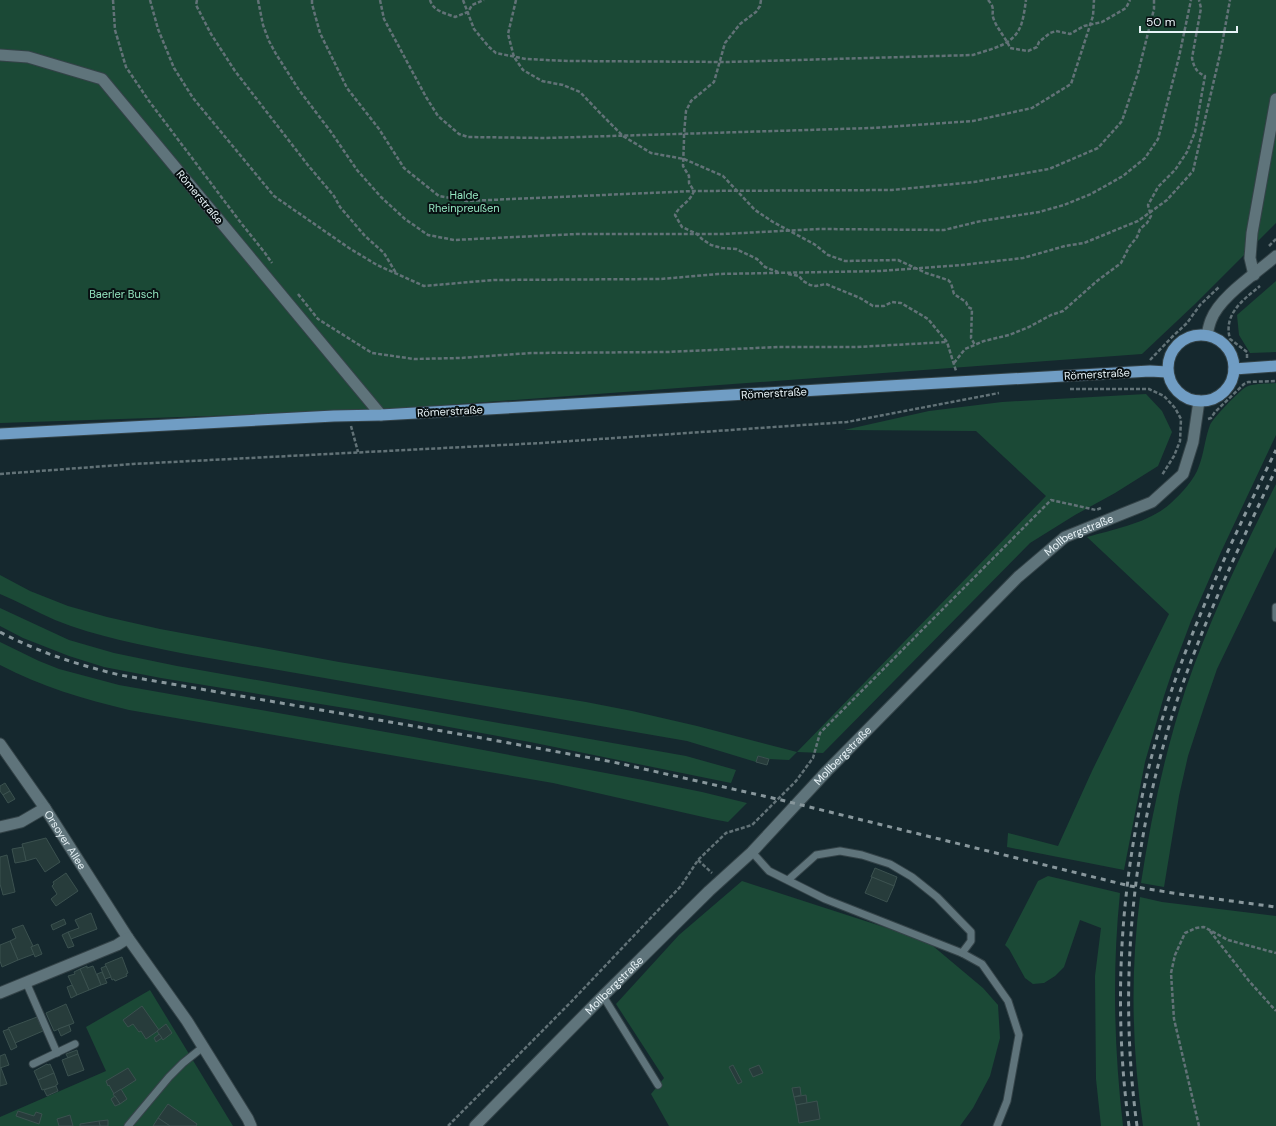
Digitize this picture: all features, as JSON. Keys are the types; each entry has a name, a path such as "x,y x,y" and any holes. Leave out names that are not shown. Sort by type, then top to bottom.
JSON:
{"main road":[{"path":"1197,335 1207,335 1216,338 1223,344 1233,359 1234,369 1232,379 1227,388 1219,395 1209,400 1199,401 1190,399 1181,394 1175,388 1167,372 1168,360 1178,343 1187,337 1197,335"},
{"path":"1234,369 1276,366"},
{"name":"Römerstraße","path":"0,434 380,415 1150,371 1167,372"}],"street":[{"name":"Römerstraße","path":"0,55 28,57 102,79 380,415"},
{"path":"1254,275 1250,258 1252,233 1276,99"},
{"path":"1207,335 1211,319 1220,304 1276,256"},
{"name":"Mollbergstraße","path":"475,1126 603,996 720,881 752,852 828,771 1018,578 1065,537 1152,502 1183,474 1194,442 1199,401"},
{"name":"Orsoyer Allee","path":"0,744 45,808 128,938 187,1021 251,1126"},
{"path":"0,827 20,822 45,808"},
{"path":"0,993 117,945 128,938"}],"lane":[{"path":"1276,607 1276,618"},
{"path":"788,880 816,855 840,851 862,854 890,864 912,877 936,897 971,932 971,940 962,953"},
{"path":"752,852 769,871 825,899 962,953 982,964 1008,1001 1020,1035 1007,1101 997,1126"},
{"path":"26,982 56,1053"},
{"path":"603,996 658,1085"},
{"path":"33,1064 75,1044"},
{"path":"128,1126 183,1062 203,1047"}],"path":[{"path":"113,0 115,30 126,67 149,101 265,253 273,266"},
{"path":"150,0 158,29 174,68 193,98 274,196 349,248 377,265 424,286 494,280 661,279 718,274 918,269 1023,258 1065,246 1084,243 1138,221 1167,200 1193,171 1221,50 1230,0"},
{"path":"197,0 196,6 235,71 306,164 334,196 340,207 365,236 384,253 396,273"},
{"path":"258,0 263,25 269,41 299,90 331,132 357,170 381,197 405,219 428,235 454,240 577,234 723,234 818,229 944,230 981,221 1039,212 1064,205 1091,194 1123,176 1145,158 1158,139 1179,57 1191,0"},
{"path":"312,0 320,33 347,88 379,129 404,168 439,196 467,201 694,191 892,190 974,182 1049,169 1098,148 1122,121 1138,73 1154,9 1154,0"},
{"path":"380,0 384,19 426,97 438,116 459,134 468,137 484,138 546,138 872,128 965,122 1032,108 1071,84 1093,16 1094,0"},
{"path":"430,0 431,4 436,9 455,17 468,12 472,5 484,0"},
{"path":"463,0 474,29 496,53 526,59 568,61 720,62 973,55 1008,42 1015,35 1022,23 1026,0"},
{"path":"516,0 508,34 514,57 523,70 542,80 580,92 623,136 651,153 684,159 723,176 755,210 773,222 814,244 828,255 845,261 898,260 930,275 948,280 951,283 954,294 966,302 968,307 972,310 971,338 975,345"},
{"path":"694,191 689,183 689,176 683,166 686,111 691,101 714,82 725,43 740,24 756,12 760,6 761,0"},
{"path":"988,0 992,4 994,20 1008,42 1010,48 1028,51 1037,47 1039,42 1050,33 1056,31 1070,34 1084,26 1102,22 1126,8 1130,0"},
{"path":"954,363 965,349 984,341 1009,335 1030,327 1063,311 1097,281 1121,263 1129,247 1137,237 1140,229 1151,216 1148,205 1158,187 1175,170 1187,152 1194,132 1205,76 1197,72 1192,58 1201,8 1199,0"},
{"path":"694,191 691,199 677,210 674,215 682,227 697,234 711,245 722,248 736,249 757,259 765,266 780,273 799,276 803,281 810,285 816,286 826,284 860,298 873,306 884,306 892,302 901,303 928,319 947,342 959,382"},
{"path":"1149,389 1150,360 1187,323 1200,305 1223,284"},
{"path":"1248,382 1247,352 1230,339 1228,326 1238,305 1261,286"},
{"path":"297,294 302,298 318,319 372,353 414,359 532,354 667,352 779,347 857,347 947,342"},
{"path":"1196,420 1211,418 1215,412 1244,384 1248,382 1276,381"},
{"path":"1070,389 1149,389 1164,396 1175,408 1181,419 1180,441 1174,456 1161,477"},
{"path":"0,474 133,464 542,442 847,422 1006,391"},
{"path":"349,416 358,452"},
{"path":"448,1126 570,1003 681,886 698,860 726,833 752,825 796,781 813,758 820,733 1051,500 1096,510 1103,508"},
{"path":"698,860 720,881"},
{"path":"1199,1126 1174,1018 1171,973 1175,955 1185,933 1196,928 1204,927 1228,940 1276,953"},
{"path":"1208,929 1249,981 1276,1011"}],"green space":[{"name":"Halde Rheinpreußen","path":"0,0 1276,0 1276,223 1195,304 1142,354 365,411 0,423"},
{"path":"1276,281 1276,352 1250,353 1239,335 1237,315"},
{"path":"1276,383 1276,435 1221,552 1191,621 1173,669 1145,762 1124,870 1007,847 1008,833 1058,846 1092,771 1169,614 1087,537 1120,528 1153,516 1171,503 1183,491 1197,471 1210,425 1221,411 1246,387 1257,384"},
{"path":"1146,394 1162,411 1172,432 1158,466 1030,543 823,753 797,752 1046,496 976,431 844,430 929,411 1002,402"},
{"path":"1276,484 1276,547 1217,669 1205,704 1188,756 1179,796 1164,887 1141,883 1159,785 1178,712 1186,688 1216,610"},
{"path":"0,575 30,591 68,606 107,617 160,629 339,662 586,702 697,726 797,752 789,760 769,759 758,756 756,762 687,741 136,644 71,626 0,594"},
{"path":"0,608 69,640 114,653 177,666 686,756 736,770 731,783 530,742 351,709 161,678 104,667 69,656 23,638 0,626"},
{"path":"0,642 59,669 119,685 414,737 643,780 747,803 728,822 553,783 129,710 63,692 0,665"},
{"path":"1048,876 1120,893 1117,922 1115,1010 1123,1126 1101,1126 1096,1079 1095,976 1101,928 1080,920 1064,967 1055,976 1044,983 1033,984 1025,978 1009,949 1005,945 1038,881"},
{"path":"742,881 927,941 983,988 998,1005 1000,1038 990,1076 973,1108 960,1126 669,1126 651,1094 664,1078 616,1004 679,935"},
{"path":"1140,897 1162,902 1276,916 1276,1126 1143,1126 1136,1069 1134,1012 1135,954"},
{"path":"150,990 233,1126 0,1126 0,1117 106,1071 86,1027"}],"building":[{"path":"758,756 769,759 767,765 756,762"},
{"path":"5,783 10,791 3,795 0,791 0,786"},
{"path":"10,791 15,799 8,803 3,795"},
{"path":"46,838 60,862 45,872 36,858 26,861 22,844"},
{"path":"23,847 26,861 15,863 12,849"},
{"path":"7,855 15,892 3,895 0,884 0,857"},
{"path":"875,868 897,877 894,886 871,877"},
{"path":"66,873 78,891 56,906 51,899 57,894 52,886 54,884 53,882"},
{"path":"872,877 894,886 887,902 865,893"},
{"path":"91,913 97,929 71,939 68,932 79,928 75,920"},
{"path":"64,919 66,924 53,930 51,925"},
{"path":"23,925 33,946 31,947 34,954 18,960 10,941 16,938 12,929"},
{"path":"68,932 74,946 68,948 62,935"},
{"path":"10,941 18,960 2,967 0,961 0,945"},
{"path":"38,944 42,954 35,957 31,947"},
{"path":"122,957 128,973 126,974 127,976 115,981 114,979 112,980 105,964"},
{"path":"87,966 87,968 93,966 101,985 89,990 80,969"},
{"path":"106,966 111,977 105,979 101,968"},
{"path":"80,969 89,990 77,995 68,976 75,974 74,972"},
{"path":"102,972 107,983 101,985 97,974"},
{"path":"72,985 77,995 71,998 67,987"},
{"path":"66,1004 74,1023 54,1031 46,1013"},
{"path":"142,1006 159,1030 146,1039 141,1031 139,1032 133,1024 128,1027 123,1020"},
{"path":"37,1017 43,1031 15,1043 8,1028"},
{"path":"166,1024 172,1033 163,1040 157,1031"},
{"path":"69,1025 71,1031 61,1036 58,1029"},
{"path":"9,1029 17,1047 11,1050 3,1031"},
{"path":"159,1034 162,1038 156,1042 154,1038"},
{"path":"77,1050 78,1054 68,1058 66,1054"},
{"path":"5,1054 9,1065 0,1068 0,1056"},
{"path":"78,1054 84,1070 68,1076 62,1060"},
{"path":"47,1064 50,1064 54,1073 38,1080 34,1071"},
{"path":"733,1065 742,1082 738,1084 729,1067"},
{"path":"759,1065 763,1073 753,1077 749,1069"},
{"path":"0,1068 7,1084 0,1086"},
{"path":"128,1068 136,1080 114,1094 106,1081"},
{"path":"54,1073 58,1084 42,1090 38,1080"},
{"path":"56,1086 58,1091 47,1096 44,1090"},
{"path":"800,1087 801,1095 794,1097 792,1088"},
{"path":"121,1089 127,1099 120,1104 113,1094"},
{"path":"806,1095 807,1103 796,1105 794,1097"},
{"path":"115,1096 120,1104 115,1106 111,1099"},
{"path":"817,1101 820,1119 799,1123 796,1105"},
{"path":"168,1104 197,1124 196,1126 170,1126 158,1118"},
{"path":"18,1111 34,1116 36,1112 42,1114 39,1124 16,1116"},
{"path":"70,1115 73,1126 59,1126 57,1119"},
{"path":"158,1118 170,1126 153,1126"},
{"path":"108,1120 108,1126 100,1126 99,1121"},
{"path":"99,1121 100,1126 80,1126 80,1124"}],"railway":[{"path":"1129,1126 1123,1073 1121,967 1124,914 1130,862 1139,809 1151,758 1177,674 1216,577 1276,450"},
{"path":"1137,1126 1131,1071 1129,1015 1130,959 1134,903 1141,848 1151,793 1165,739 1192,658 1226,576 1276,469"},
{"path":"0,632 29,646 58,657 120,675 613,762 777,799 1130,886 1276,907"}],"park label":[{"name":"Baerler Busch","path":"124,294"}]}
